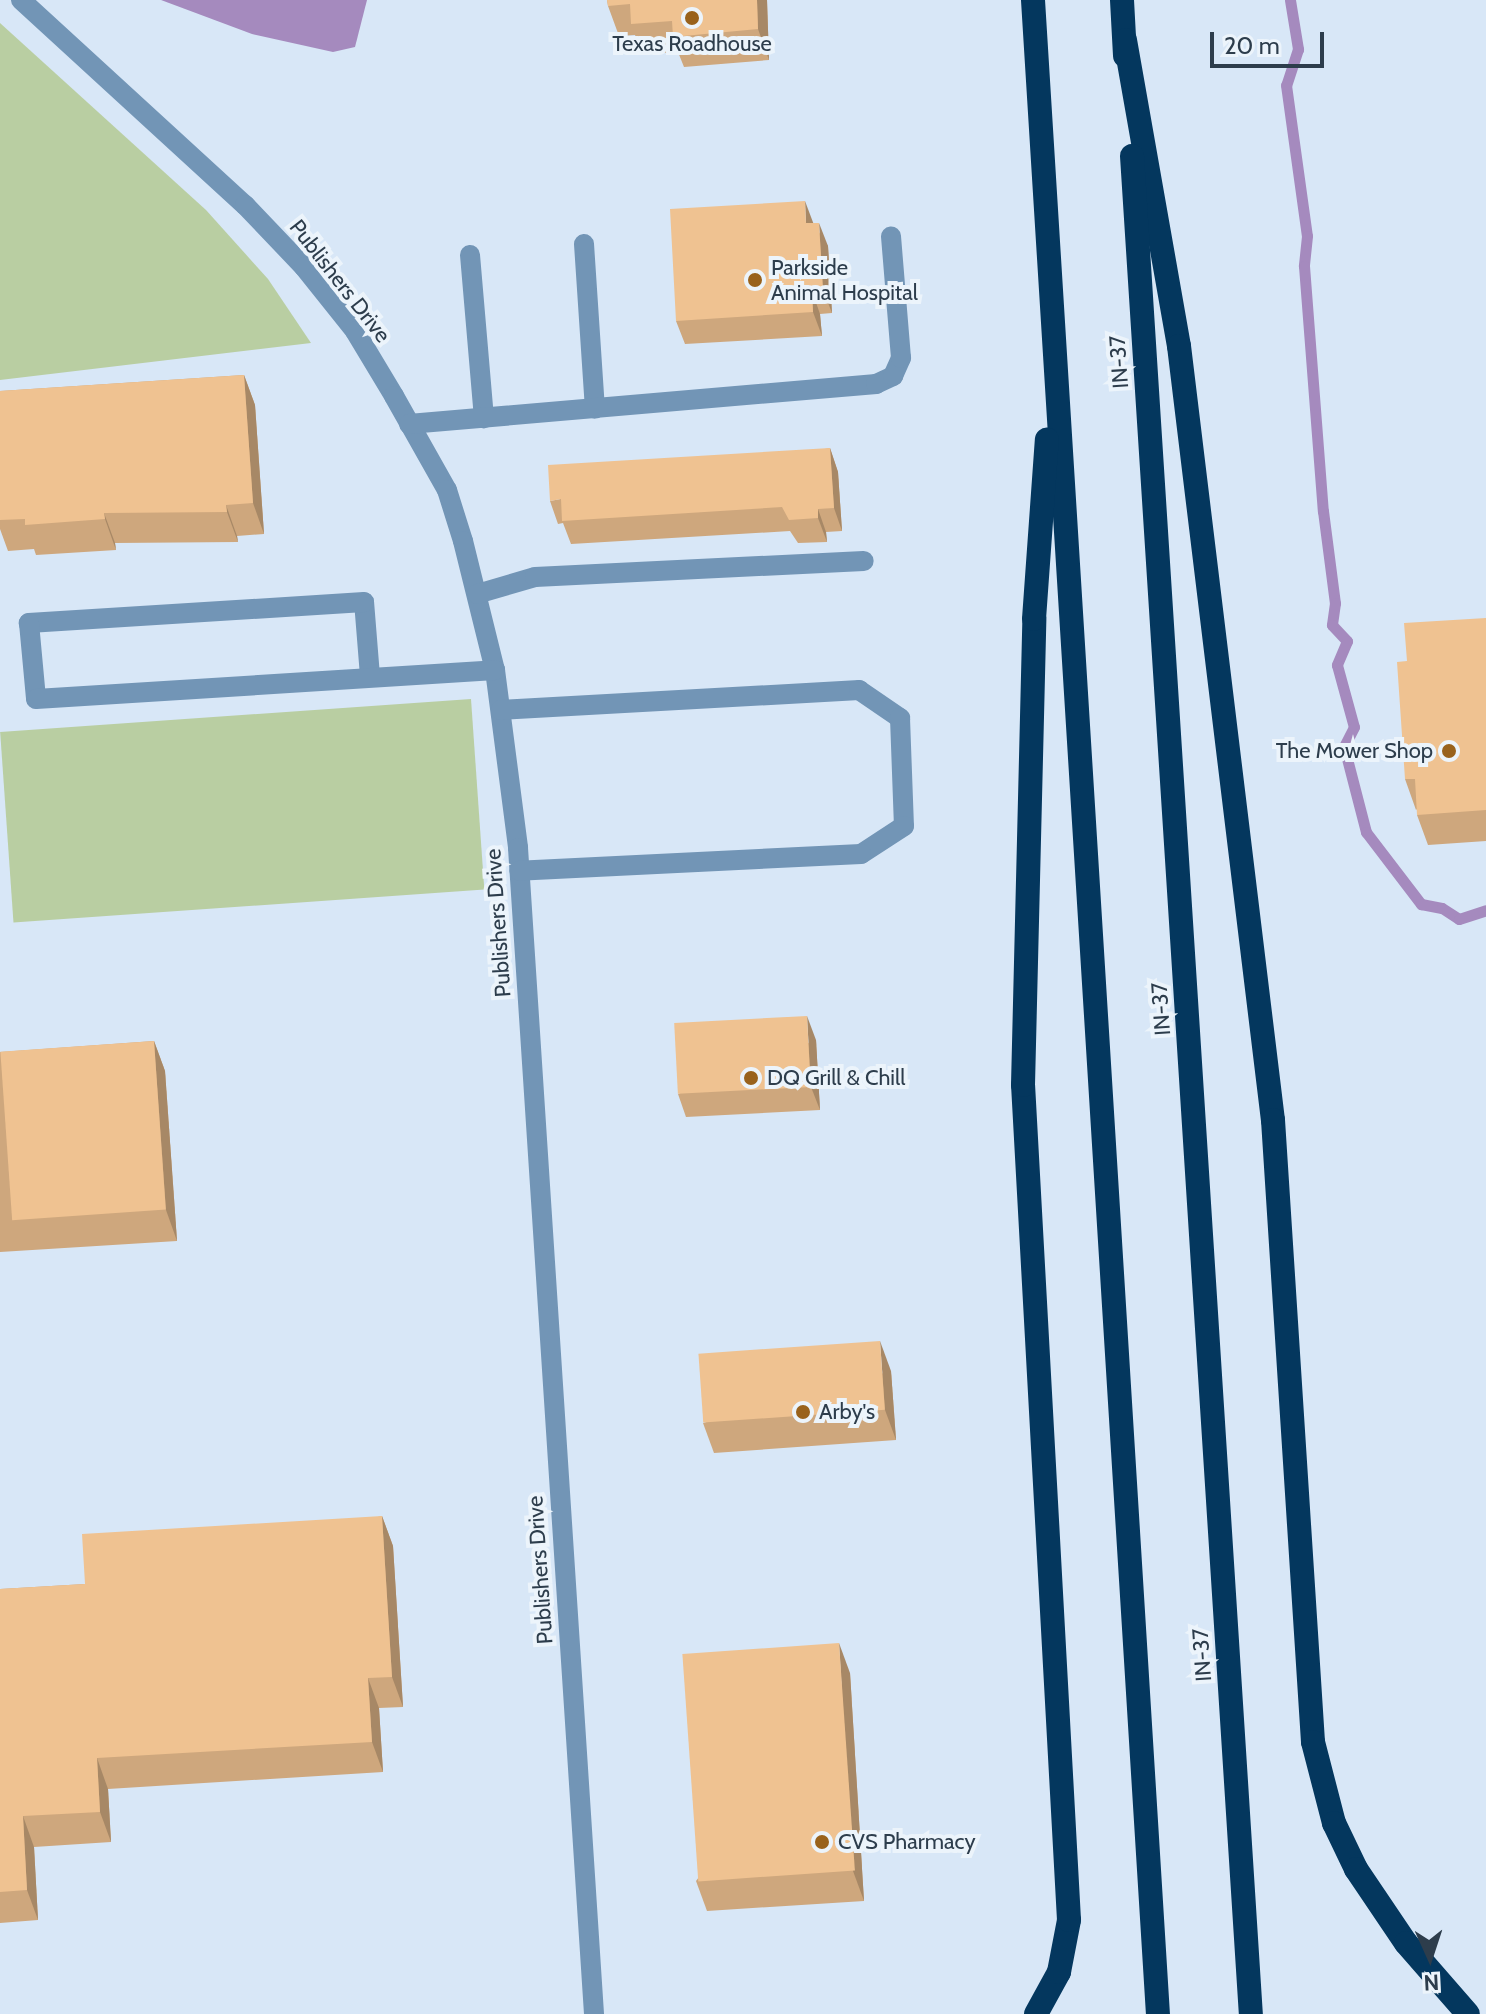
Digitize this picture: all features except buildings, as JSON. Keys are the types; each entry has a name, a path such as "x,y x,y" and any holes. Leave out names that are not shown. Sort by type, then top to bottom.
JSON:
{"highway":[{"path":"1033,0 1158,2014"},
{"name":"IN-37","path":"1122,0 1251,2014"},
{"path":"1125,40 1179,346 1273,1120 1313,1742 1334,1823 1356,1869 1406,1943 1468,2014"},
{"path":"1036,2014 1059,1972 1069,1920 1023,1085 1034,619 1054,345"}],"street":[{"name":"Publishers Drive","path":"21,0 245,205 304,267 355,331 447,490 477,594 495,670 519,871 594,2014"},
{"path":"409,424 851,389 893,376 901,358 891,236"},
{"path":"584,244 595,409"},
{"path":"470,255 484,418"},
{"path":"477,594 535,577 864,561"},
{"path":"370,676 364,602 29,623 36,699 495,670"},
{"path":"501,710 859,690 900,718 904,826 861,854 519,871"}],"green space":[{"path":"0,23 206,210 268,279 311,343 0,380"},
{"path":"471,699 484,890 13,922 0,732"}],"shaded area":[{"path":"161,0 367,0 355,47 333,52 252,34"}],"waterway":[{"path":"1290,0 1298,49 1286,85 1307,236 1304,266 1323,511 1335,603 1332,625 1347,641 1337,665 1354,727 1344,747 1366,832 1421,904 1442,908 1459,919 1486,910"}],"place":[{"name":"Texas Roadhouse","path":"692,18"},
{"name":"Parkside Animal Hospital","path":"755,280"},
{"name":"The Mower Shop","path":"1449,751"},
{"name":"DQ Grill & Chill","path":"751,1078"},
{"name":"Arby's","path":"803,1412"},
{"name":"CVS Pharmacy","path":"822,1842"}]}
